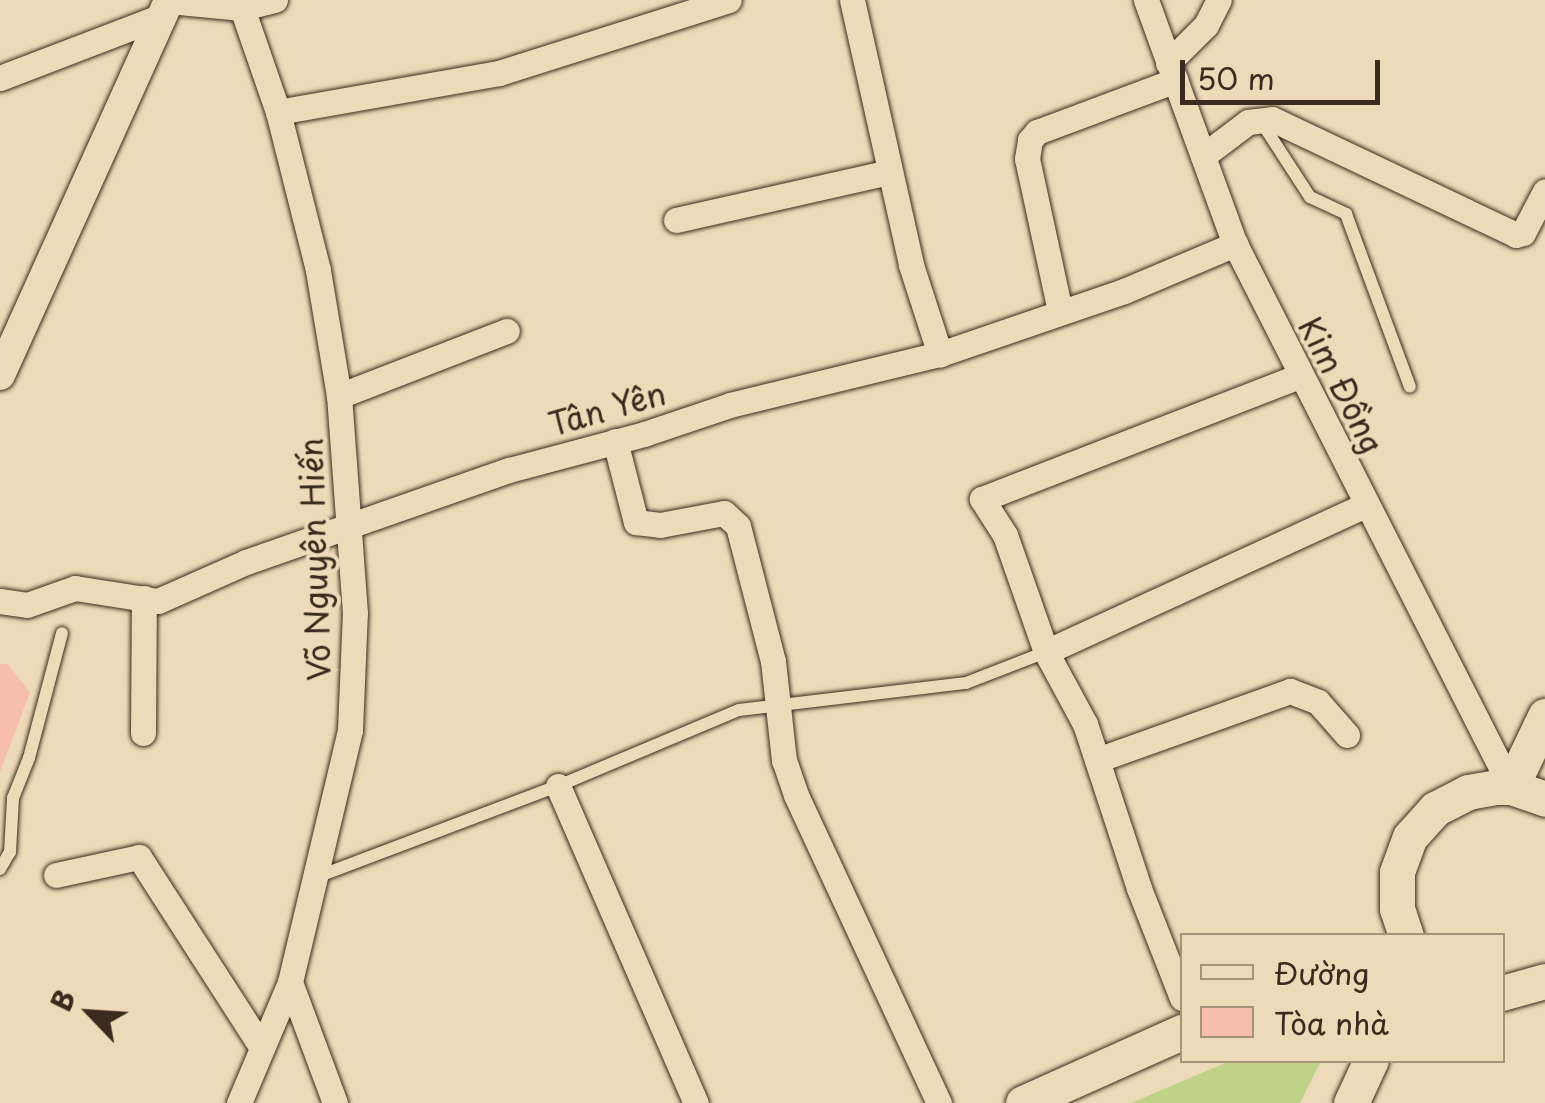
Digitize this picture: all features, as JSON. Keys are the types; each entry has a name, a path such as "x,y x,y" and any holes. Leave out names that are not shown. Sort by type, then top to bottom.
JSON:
{"main road":[{"path":"1511,787 1544,719"},
{"path":"1401,933 1397,872 1410,836 1435,808 1468,792 1511,787 1545,799"},
{"path":"1505,992 1545,982"},
{"path":"1023,1103 1180,1033"},
{"path":"1351,1103 1371,1063"}],"street":[{"path":"0,78 165,6 242,8 276,0"},
{"path":"278,112 499,73 729,0"},
{"name":"Kim Đồng","path":"1146,0 1235,244 1511,787"},
{"path":"1060,311 1027,158 1030,140 1037,132 1172,72 1219,0"},
{"path":"857,1 889,172 911,265 940,354"},
{"path":"0,375 165,6"},
{"name":"Võ Nguyên Hiến","path":"238,1103 290,982 350,730 355,613 339,396 318,270 278,112 242,8"},
{"path":"1203,156 1258,118 1288,124 1516,235 1523,233 1545,191"},
{"path":"676,220 889,172"},
{"name":"Tân Yên","path":"0,601 28,605 75,588 158,602 246,562 510,470 730,405 940,354 1124,291 1235,244"},
{"path":"339,396 508,331"},
{"path":"1180,993 1139,888 1086,724 1046,652 1005,535 982,499 1300,375"},
{"path":"616,441 636,522 677,524 724,513 738,526 773,661 784,760 796,795 938,1103"},
{"path":"1046,652 1366,506"},
{"path":"142,732 144,598"},
{"path":"1097,760 1290,691 1318,702 1347,735"},
{"path":"558,786 696,1103"},
{"path":"56,875 139,857 261,1046"},
{"path":"290,982 335,1103"}],"lane":[{"path":"1258,118 1310,197 1346,214 1410,388"},
{"path":"0,869 10,852 13,798 29,758 62,633"},
{"path":"312,878 558,786 739,710 966,683 1046,652"}],"green space":[{"path":"1225,1063 1320,1063 1300,1103 1131,1103"}],"building":[{"path":"0,664 8,664 30,693 0,772"}]}
